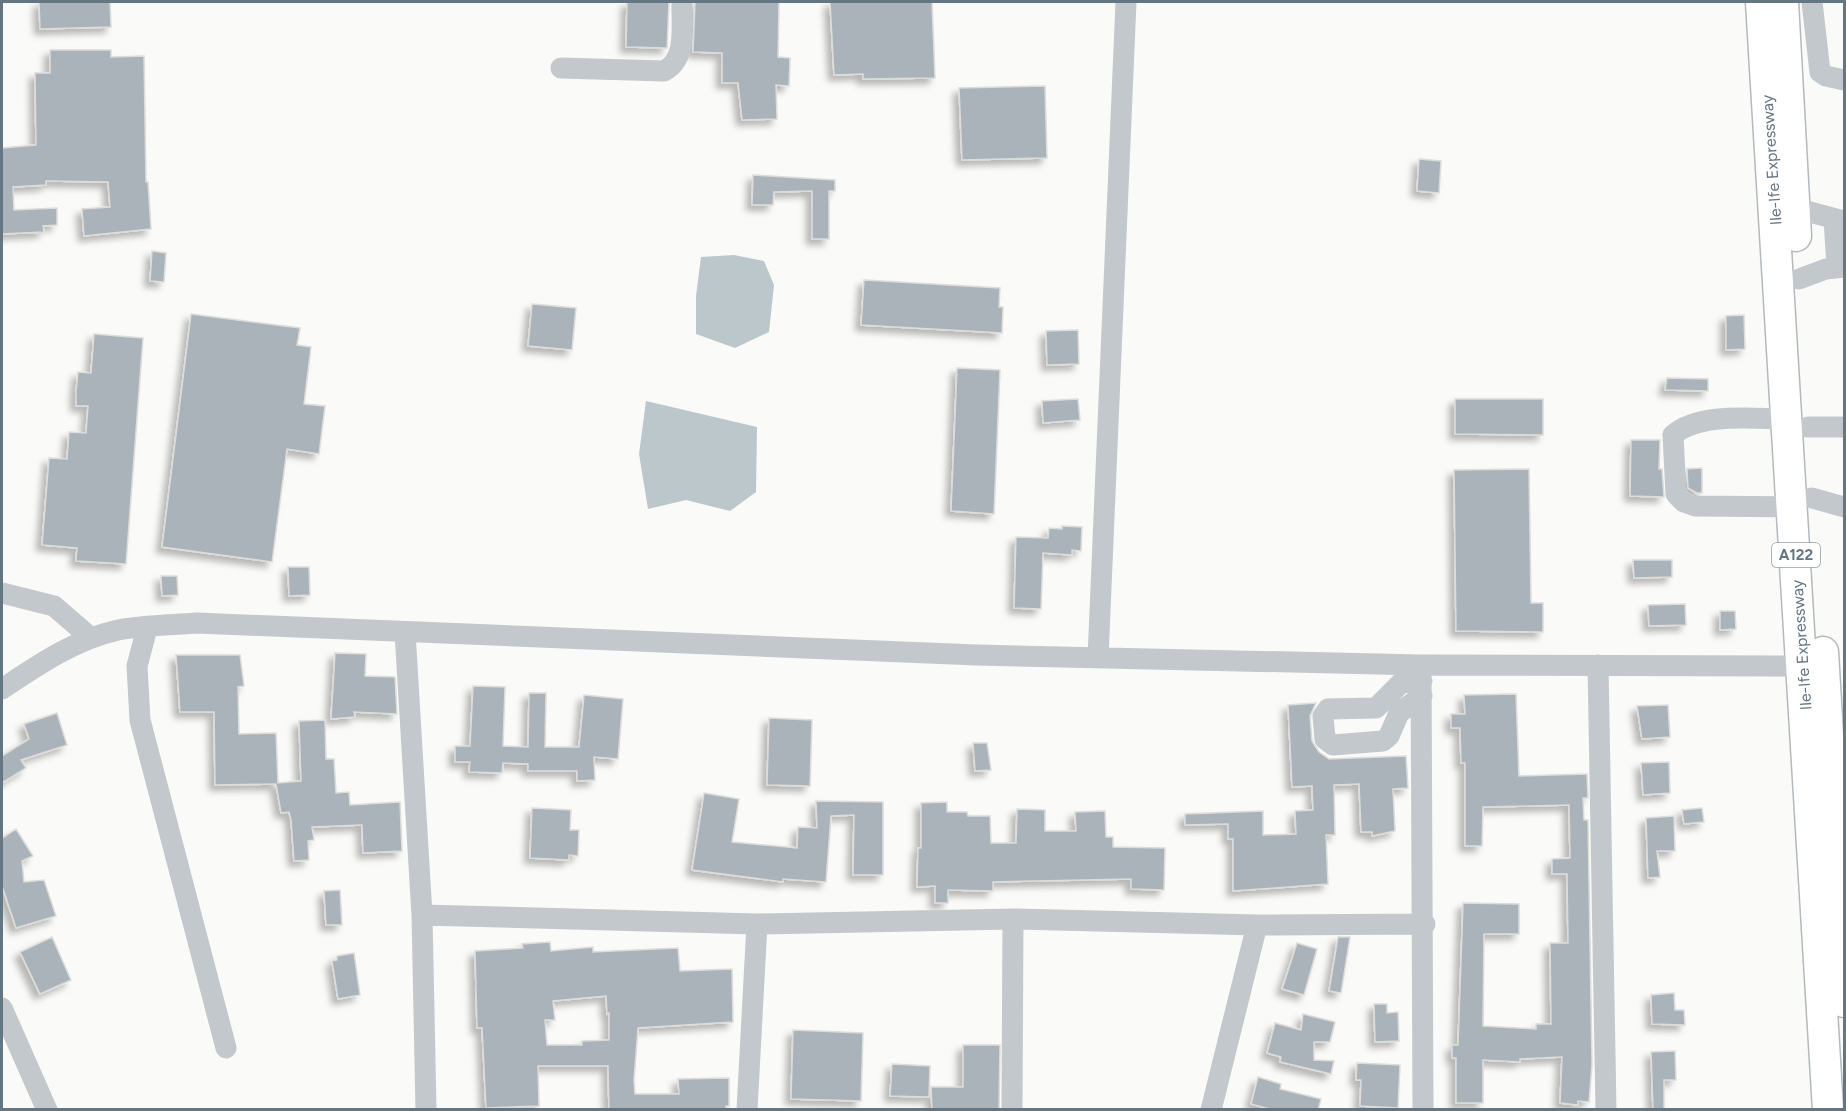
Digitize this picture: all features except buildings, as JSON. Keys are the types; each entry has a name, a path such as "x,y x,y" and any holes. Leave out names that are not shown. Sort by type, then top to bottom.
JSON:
{"highway":[{"name":"Ile-Ife Expressway","path":"1761,2 1802,502 1803,666 1828,1110"},
{"name":"Ile-Ife Expressway","path":"1783,2 1799,279 1797,423"},
{"name":"Ile-Ife Expressway","path":"1802,502 1837,758 1845,1002"}],"street":[{"path":"561,68 664,71 672,67 681,50 682,2"},
{"path":"1098,658 1126,2"},
{"path":"1812,2 1820,72 1845,80"},
{"path":"1795,208 1839,220 1841,267 1799,279"},
{"path":"1845,427 1698,420 1683,426 1673,435 1676,494 1684,502 1695,506 1802,502 1845,507"},
{"path":"2,593 54,606 91,638"},
{"path":"2,689 38,663 91,638 119,630 198,622 886,653 1098,658 1422,681"},
{"path":"147,628 137,666 140,720 226,1048"},
{"path":"405,632 422,915 426,1110"},
{"path":"1422,681 1401,710 1389,736 1381,742 1333,745 1325,739 1323,716 1328,709 1379,706 1401,683 1422,681 1598,665 1803,666"},
{"path":"1598,665 1606,1110"},
{"path":"1422,681 1425,924 1424,1110"},
{"path":"1379,706 1394,722"},
{"path":"422,915 757,924 1013,919 1257,925 1425,924"},
{"path":"1012,1110 1013,919"},
{"path":"747,1110 757,924"},
{"path":"1211,1110 1257,925"},
{"path":"2,1008 47,1110"}],"shaded area":[{"path":"734,255 764,261 774,285 769,332 735,348 696,334 696,296 701,257"},
{"path":"646,401 757,427 756,492 730,511 686,500 648,509 639,454"}]}
